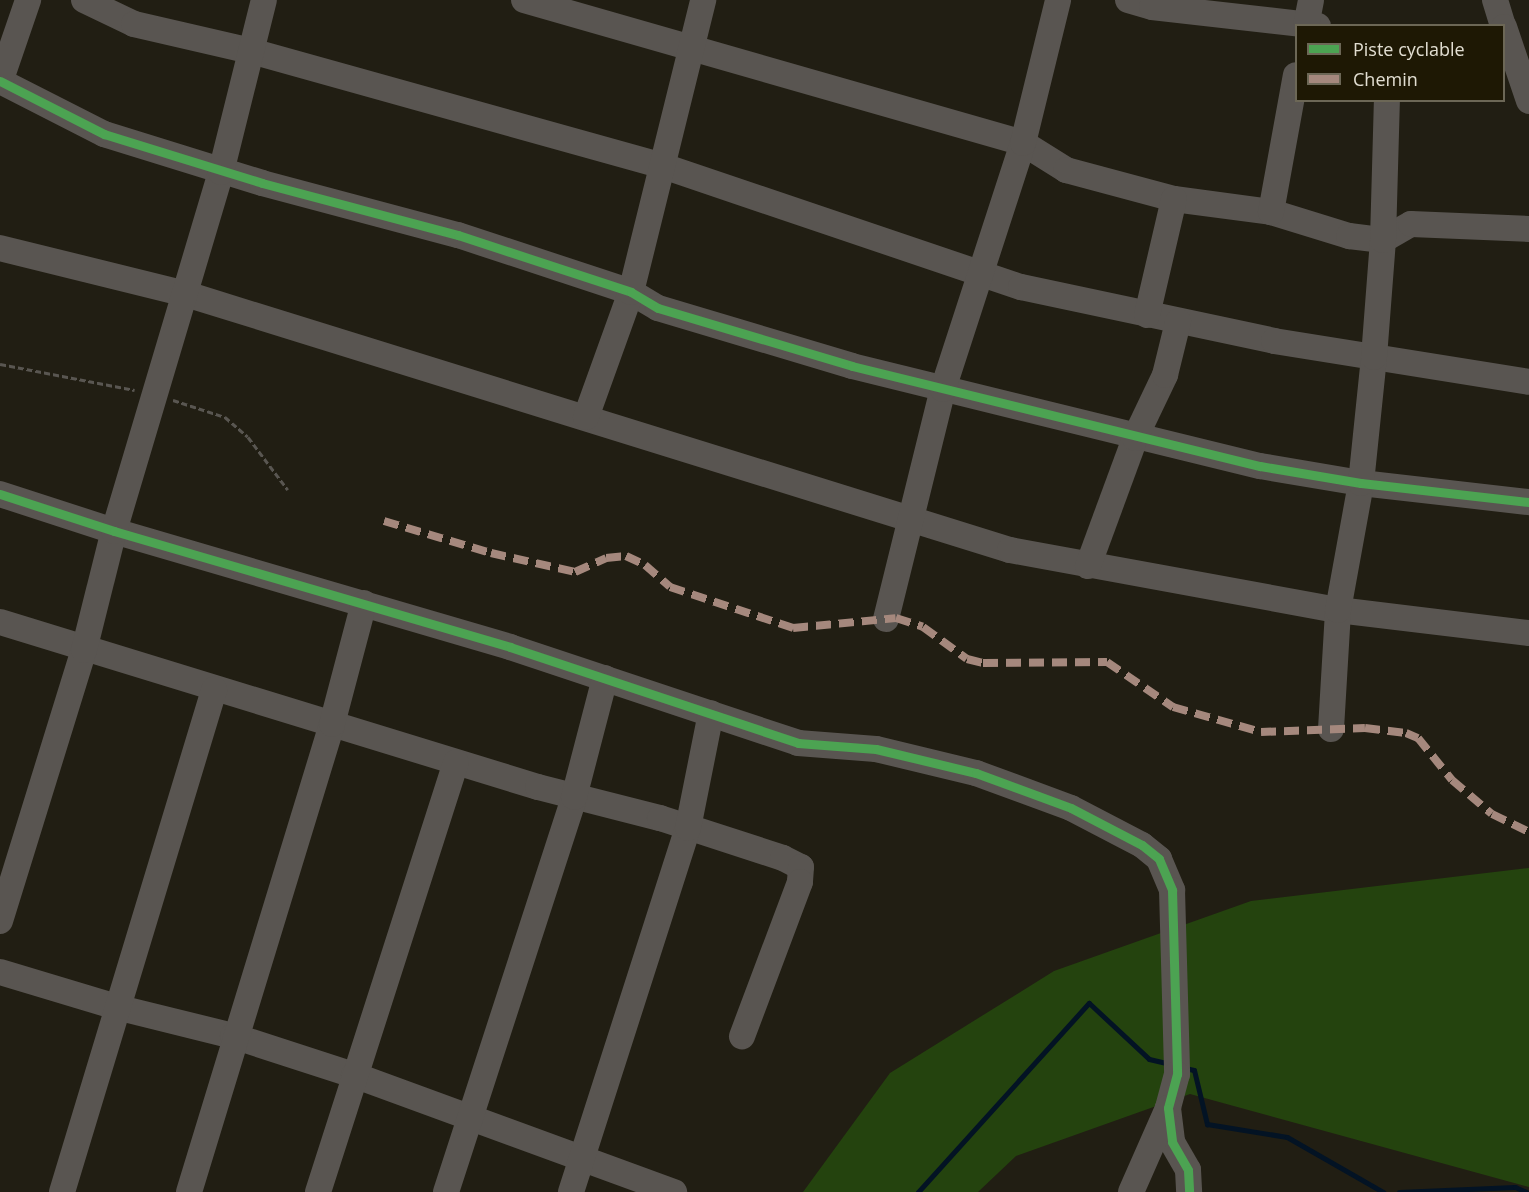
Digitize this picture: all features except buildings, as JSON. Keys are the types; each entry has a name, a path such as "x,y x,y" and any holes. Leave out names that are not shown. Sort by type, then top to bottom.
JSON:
{"street":[{"path":"28,0 0,81 104,134 221,172 458,235 631,292 658,308 852,366 1135,438 1361,483 1529,502"},
{"path":"84,0 134,24 251,51 663,166 1021,288 1178,322 1529,382"},
{"path":"0,921 84,650 114,531 157,394 221,172 264,0"},
{"path":"524,0 1023,143 1066,170 1174,199 1271,212 1349,236 1383,240 1411,224 1529,229"},
{"path":"586,417 631,292 703,0"},
{"path":"886,619 943,388 1023,143 1058,0"},
{"path":"1128,0 1310,19"},
{"path":"1495,0 1502,24"},
{"path":"1505,35 1529,101"},
{"path":"1271,212 1295,80"},
{"path":"1331,729 1338,610 1361,483 1374,357 1383,240 1388,102"},
{"path":"1147,315 1174,199"},
{"path":"0,248 186,294 1010,550 1338,610 1529,633"},
{"path":"1088,566 1135,438 1165,375 1178,322"},
{"path":"0,494 114,531 364,603 605,678 798,743 876,749 976,773 1071,808 1142,845 1159,859 1172,890 1177,1074 1168,1108 1131,1192"},
{"path":"189,1192 233,1036 332,724 364,603"},
{"path":"0,622 84,650 456,763 688,828 783,858 801,867 800,882 742,1036"},
{"path":"446,1192 473,1119 574,797 605,678"},
{"path":"62,1192 120,1008 214,690"},
{"path":"571,1192 688,828 711,713"},
{"path":"318,1192 456,763"},
{"path":"0,972 120,1008 233,1036 354,1075 674,1192"},
{"path":"1168,1108 1172,1142 1188,1170 1189,1192"}],"path":[{"path":"0,364 157,394 225,417 248,437 288,490"}],"green space":[{"path":"1529,868 1529,1187 1190,1094 1016,1156 978,1192 803,1192 890,1073 1054,971 1251,901"}],"waterway":[{"path":"918,1192 1089,1003 1149,1059 1170,1064"},
{"path":"1185,1068 1194,1070 1207,1124 1287,1137 1383,1192"},
{"path":"1399,1192 1515,1187 1526,1192"}],"marked path":[{"path":"384,521 491,553 575,572 606,558 626,556 645,565 670,587 793,628 896,618 923,627 967,659 983,663 1107,662 1173,707 1261,732 1365,728 1406,733 1418,738 1452,780 1492,814 1529,832"}],"cycle path":[{"path":"0,81 104,134 262,183 458,235 631,292 658,308 852,366 1260,466 1361,483 1529,502"},
{"path":"0,494 114,531 510,647 798,743 876,749 976,773 1071,808 1142,845 1159,859 1172,890 1177,1074 1168,1108 1172,1142 1188,1170 1189,1192"}]}
